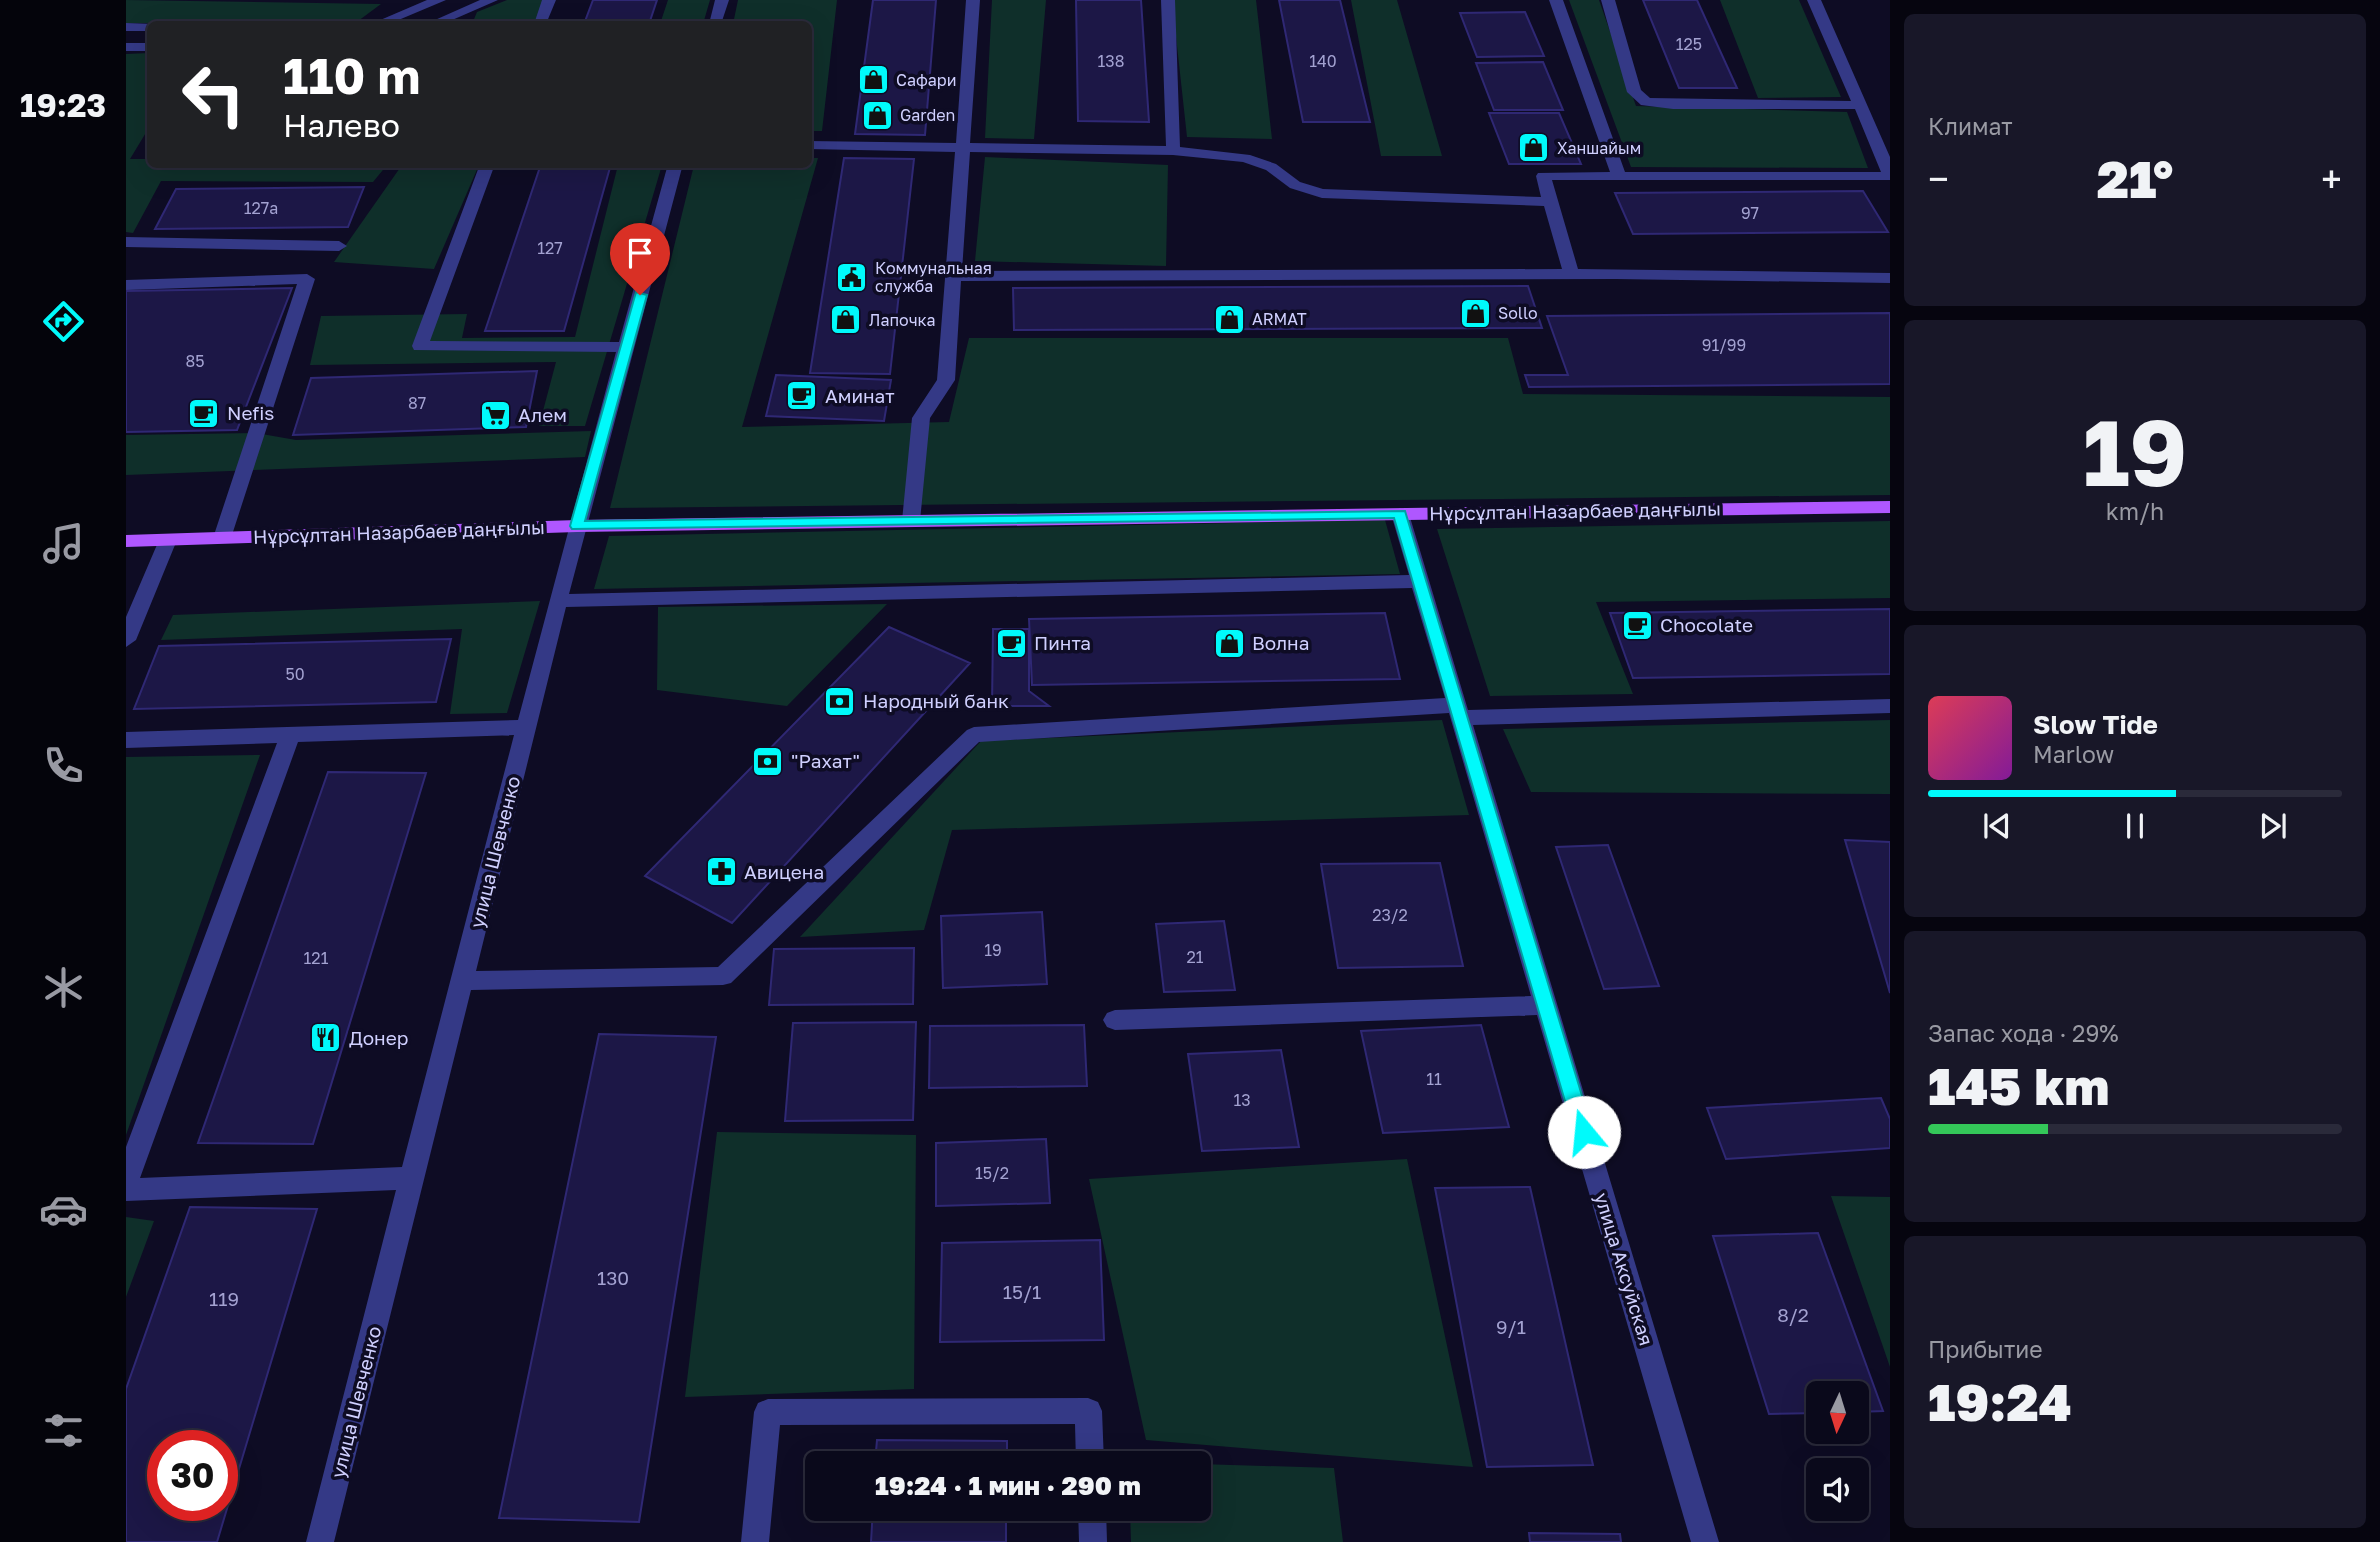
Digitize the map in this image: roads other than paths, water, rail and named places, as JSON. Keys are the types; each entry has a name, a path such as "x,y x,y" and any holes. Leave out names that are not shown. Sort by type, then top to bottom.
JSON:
{"main road":[{"name":"Нұрсұлтан Назарбаев даңғылы","path":"126,541 577,526 1890,507"}],"street":[{"path":"385,21 439,0"},
{"path":"440,21 491,0"},
{"path":"541,21 549,0"},
{"path":"716,21 722,0"},
{"path":"911,521 921,418 946,380 973,0"},
{"path":"1168,0 1173,151"},
{"path":"1556,0 1619,176"},
{"path":"1608,0 1634,92 1646,102 1673,105 1860,105"},
{"path":"1571,274 1543,176 1890,175 1814,0"},
{"path":"126,27 147,27"},
{"path":"126,47 147,47"},
{"path":"812,145 1173,151 1245,158 1271,167 1294,185 1322,194 1550,202"},
{"path":"487,168 420,346 626,347"},
{"name":"улица Шевченко","path":"320,1542 577,526 675,168"},
{"path":"126,242 339,246"},
{"path":"954,276 1571,274 1890,278"},
{"path":"126,285 307,279 222,538"},
{"name":"улица Аксуйская","path":"1400,514 1705,1542"},
{"path":"126,640 168,540"},
{"path":"558,601 1420,581"},
{"path":"462,981 723,976 974,735 1459,711 1890,706"},
{"path":"126,740 527,727"},
{"path":"126,1181 290,735"},
{"path":"1115,1020 1546,1005"},
{"path":"126,1190 412,1178"},
{"path":"755,1542 768,1412 1088,1411 1090,1451"},
{"path":"1092,1521 1093,1542"}],"place":[{"name":"Сафари","path":"873,80"},
{"name":"Garden","path":"877,115"},
{"name":"Ханшайым","path":"1534,148"},
{"name":"Коммунальная служба","path":"852,277"},
{"name":"Sollo","path":"1475,313"},
{"name":"ARMAT","path":"1229,319"},
{"name":"Лапочка","path":"846,320"},
{"name":"Аминат","path":"802,396"},
{"name":"Nefis","path":"204,413"},
{"name":"Алем","path":"495,415"},
{"name":"Chocolate","path":"1637,625"},
{"name":"Пинта","path":"1011,643"},
{"name":"Волна","path":"1229,643"},
{"name":"Народный банк","path":"840,701"},
{"name":"\"Рахат\"","path":"768,761"},
{"name":"Авицена","path":"721,872"},
{"name":"Донер","path":"326,1038"}]}
